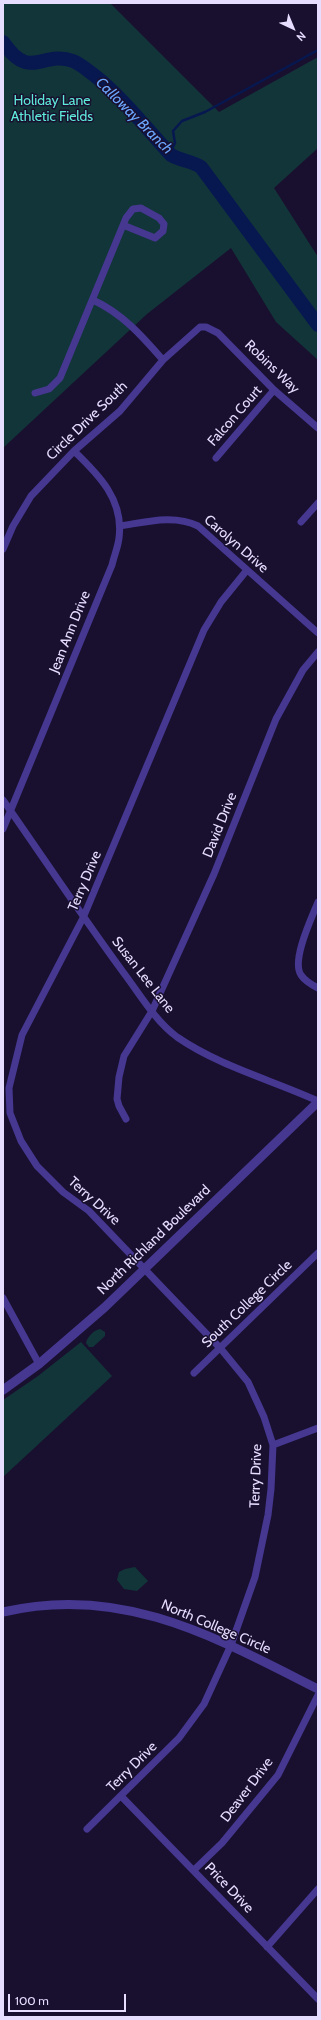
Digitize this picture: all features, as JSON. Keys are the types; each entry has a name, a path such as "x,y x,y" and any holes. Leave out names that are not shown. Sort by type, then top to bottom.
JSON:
{"street":[{"path":"35,393 49,388 60,378 123,224 133,209 141,208 159,218 164,224 163,231 155,238 123,224"},
{"path":"93,300 116,312 137,331 163,360"},
{"name":"Circle Drive South","path":"3,549 13,526 31,496 74,450 120,410 163,360 200,327 206,327"},
{"name":"Robins Way","path":"206,327 218,332 274,390 318,428"},
{"name":"Falcon Court","path":"216,458 274,390"},
{"name":"Jean Ann Drive","path":"3,829 112,565 119,539 119,513 107,486 96,471 74,450"},
{"path":"301,522 318,503"},
{"name":"Carolyn Drive","path":"120,526 170,518 190,522 209,534 318,633"},
{"name":"Terry Drive","path":"87,1830 179,1738 199,1713 231,1645 255,1577 269,1508 273,1445 264,1417 248,1382 221,1348 89,1211 63,1192 37,1166 6,1113 9,1088 22,1036 83,918 204,630 221,602 247,570"},
{"name":"David Drive","path":"126,1119 119,1106 117,1098 119,1077 124,1056 152,1011 214,874 276,719 302,670 318,652"},
{"name":"Susan Lee Lane","path":"3,800 83,918 152,1011 176,1036 191,1046 238,1068 318,1102"},
{"path":"318,902 305,936 299,959 299,970 306,980 318,988"},
{"name":"North Richland Boulevard","path":"3,1390 39,1364 105,1307 318,1102"},
{"name":"South College Circle","path":"194,1373 318,1253"},
{"path":"3,1298 39,1364"},
{"path":"273,1445 318,1428"},
{"name":"North College Circle","path":"3,1612 50,1605 99,1605 124,1608 160,1617 231,1645 318,1689"},
{"name":"Deaver Drive","path":"194,1870 222,1843 278,1775 318,1695"},
{"name":"Price Drive","path":"121,1796 318,1999"},
{"path":"267,1946 318,1889"}],"green space":[{"name":"Holiday Lane Athletic Fields","path":"3,3 110,3 219,112 318,57 318,148 274,188 318,257 318,360 276,322 231,248 147,314 3,448"},
{"path":"100,1329 105,1332 105,1336 93,1347 89,1347 86,1343 89,1336 93,1332"},
{"path":"81,1342 112,1376 3,1477 3,1400 38,1376"},
{"path":"135,1567 148,1581 137,1591 124,1589 117,1580 119,1572"}],"waterway":[{"name":"Calloway Branch","path":"3,42 12,54 29,63 62,59 79,64 115,93 171,155 201,167 318,325"},
{"path":"166,150 173,147 175,143 173,131 182,121 205,112 318,50"}]}
